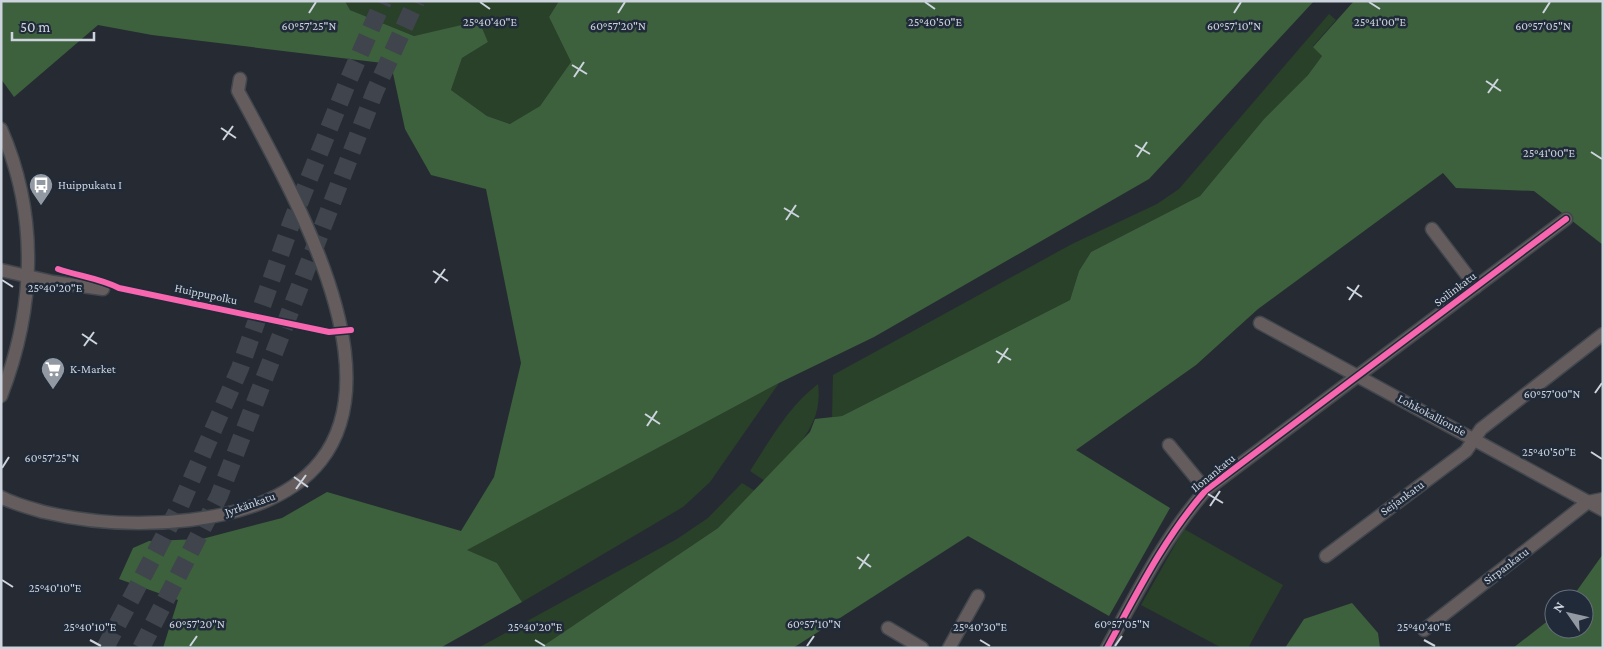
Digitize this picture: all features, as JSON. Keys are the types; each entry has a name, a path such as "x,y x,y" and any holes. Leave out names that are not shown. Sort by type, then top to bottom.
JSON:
{"street":[{"name":"Jyrkänkatu","path":"1,497 37,510 72,518 118,524 151,524 211,517 269,500 295,486 309,476 326,454 340,426 346,391 343,349 333,292 322,259 306,224 238,91 240,79"},
{"path":"1,130 9,146 25,204 29,276 20,337 1,396"},
{"name":"Soilinkatu","path":"1358,376 1566,219"},
{"path":"1432,229 1476,288"},
{"path":"1,270 103,289"},
{"name":"Lohkokalliontie","path":"1260,322 1603,510"},
{"name":"Seijankatu","path":"1326,556 1466,451 1481,429 1603,334"},
{"name":"Ilonankatu","path":"1107,648 1162,547 1185,514 1206,490 1358,376"},
{"path":"1169,446 1206,490"},
{"path":"1588,502 1603,499"},
{"name":"Sirpankatu","path":"1424,630 1588,502"},
{"path":"950,648 978,596"},
{"path":"888,628 922,648"}],"green space":[{"path":"1,1 345,1 350,10 414,36 479,21 488,42 462,58 451,90 487,116 510,124 540,106 571,62 549,17 559,1 1314,1 1149,179 874,337 779,383 467,550 497,563 522,602 440,648 163,648 178,600 119,579 133,548 149,541 202,539 282,518 327,492 461,531 494,477 521,363 486,189 431,175 405,129 391,64 152,35 98,25 14,97 1,79"},
{"path":"345,1 559,1 549,17 571,62 540,106 511,124 487,116 451,90 462,58 488,42 479,22 414,36 350,10"},
{"path":"1354,1 1603,1 1603,245 1534,191 1456,188 1443,173 1258,309 1196,365 1076,450 1170,508 1109,616 968,536 793,648 540,648 718,528 810,432 815,419 842,416 1070,300 1079,271 1091,252 1200,196 1264,119 1308,75 1322,56 1313,47"},
{"path":"1329,14 1336,20 1313,46 1322,56 1308,75 1264,119 1200,196 1091,252 1079,271 1070,300 842,416 832,417 833,375 1072,244 1157,204 1179,189"},
{"path":"779,383 710,482 683,507 522,602 497,563 466,550"},
{"path":"818,384 819,400 811,426 795,449 765,481 750,471 789,413"},
{"path":"742,483 755,491 718,528 540,648 478,648 677,539 708,518"},
{"path":"1184,529 1283,585 1248,648 1222,648 1141,605"},
{"path":"1603,554 1603,648 1513,648 1544,624 1544,639 1594,639 1594,589 1578,589"},
{"path":"1352,603 1378,633 1380,648 1285,648 1304,619"}],"tunnel":[{"path":"105,648 180,506 240,368 292,221 348,81 383,1"},
{"path":"141,648 219,496 375,91 416,1"}],"cycle path":[{"path":"1107,648 1140,586 1164,547 1206,490 1566,219"},
{"name":"Huippupolku","path":"58,269 119,288 329,332 351,330"}],"place":[{"name":"Huippukatu I","path":"41,206"},
{"name":"K-Market","path":"53,390"}]}
